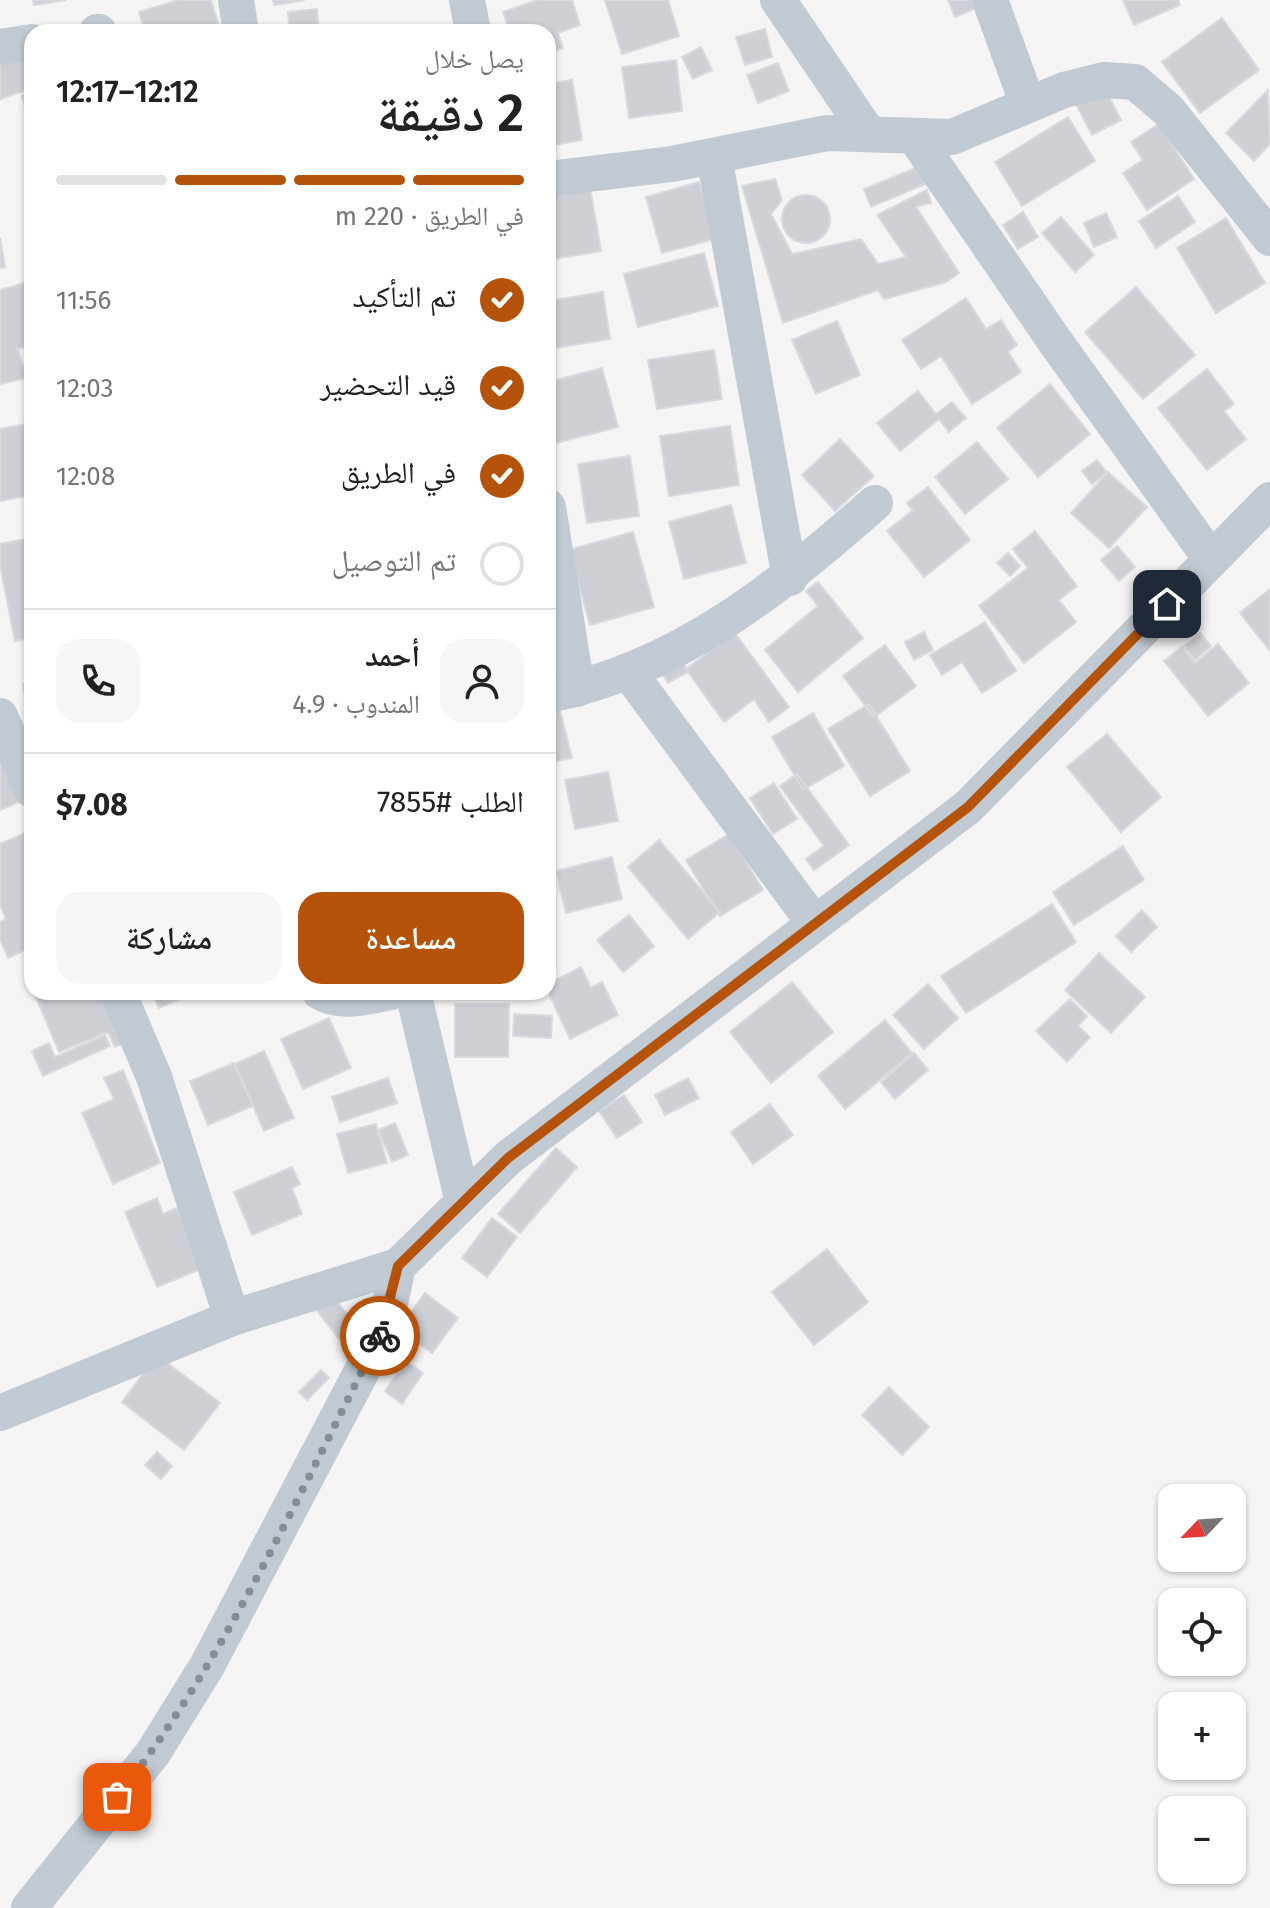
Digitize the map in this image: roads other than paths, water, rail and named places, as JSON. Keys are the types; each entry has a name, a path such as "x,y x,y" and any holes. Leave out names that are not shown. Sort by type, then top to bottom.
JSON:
{"street":[{"path":"236,0 240,24"},
{"path":"467,0 472,24"},
{"path":"778,0 868,133"},
{"path":"990,0 1028,105"},
{"path":"0,47 24,43"},
{"path":"556,178 714,156 827,133 952,137 1028,105 1104,80 1135,82 1168,110 1270,238"},
{"path":"915,137 1211,559"},
{"path":"714,156 790,578"},
{"path":"0,1413 232,1318 398,1266 508,1158 968,807 1270,500"},
{"path":"556,613 562,692 628,671 739,614 790,578 875,503"},
{"path":"628,671 815,924"},
{"path":"0,716 24,769"},
{"path":"121,1000 154,1077 232,1318"},
{"path":"415,1000 463,1202"},
{"path":"29,1908 153,1753 207,1666 385,1327 398,1266"}]}
